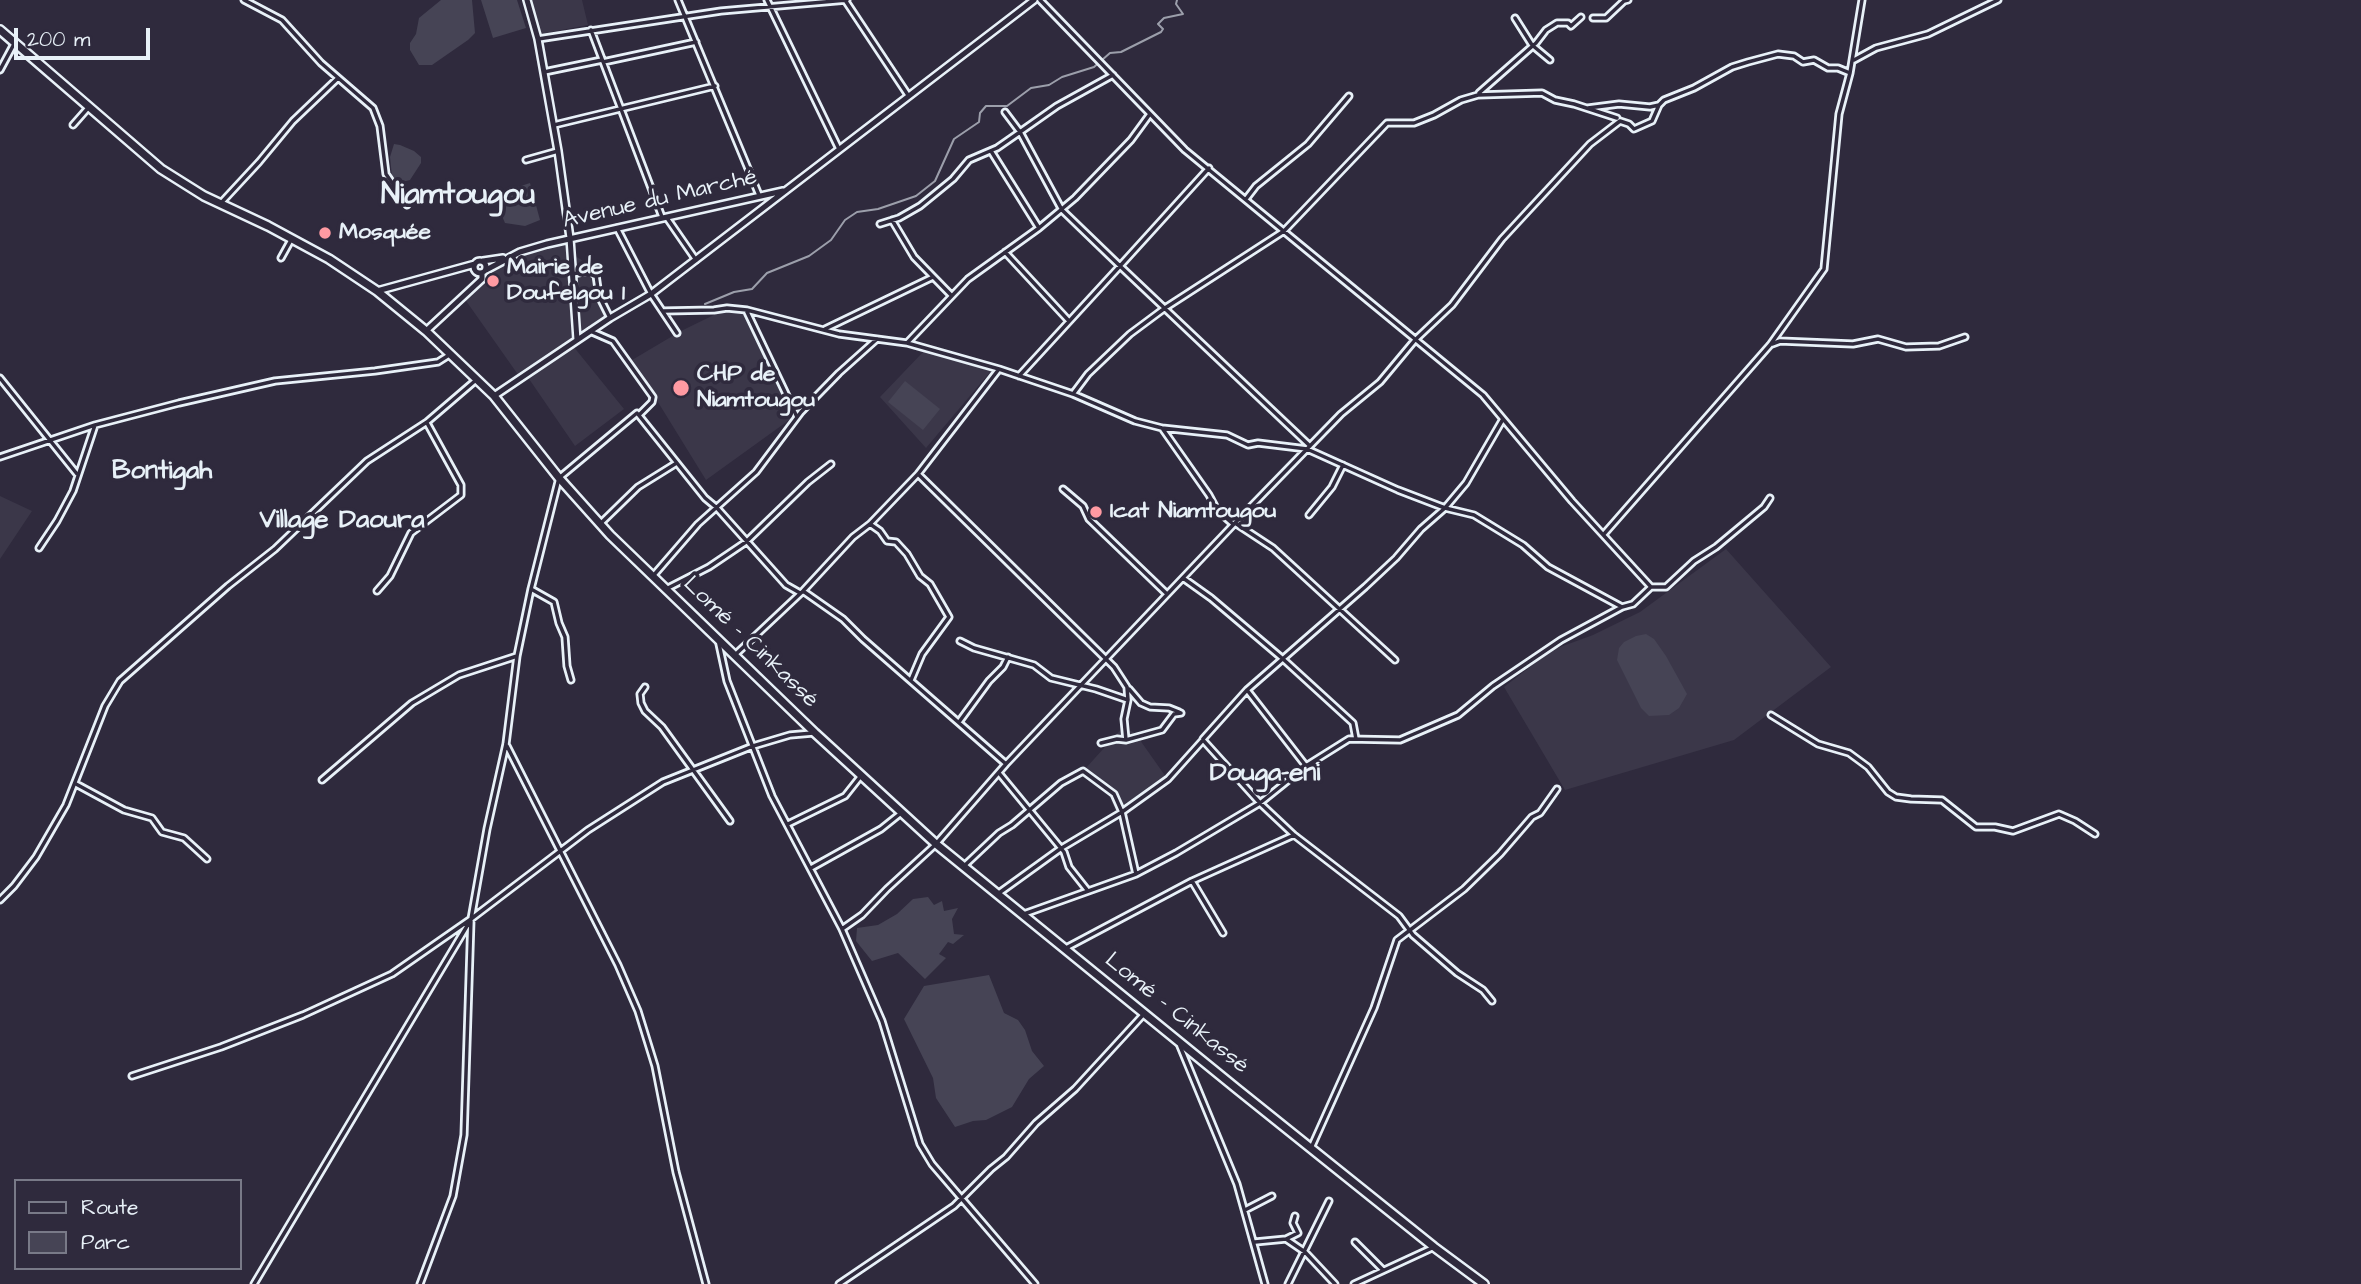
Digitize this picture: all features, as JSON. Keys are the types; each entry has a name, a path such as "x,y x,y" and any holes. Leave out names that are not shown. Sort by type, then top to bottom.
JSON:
{"highway":[{"name":"Lomé - Cinkassé","path":"0,30 161,169 204,196 330,259 377,291 426,331 494,396 559,478 600,524 901,813 963,868 1434,1247 1484,1284"}],"main road":[{"path":"527,0 538,39 558,150 570,238 577,340"},
{"path":"494,396 610,318 651,294 1034,0"},
{"name":"Avenue du Marché","path":"483,261 506,258 570,238 783,191"},
{"name":"Avenue du Marché","path":"426,331 482,279 484,271 506,258"},
{"path":"377,291 478,261 483,261 486,265 484,271 475,271 475,264"}],"street":[{"path":"244,0 282,20 338,78 373,108 380,126 386,174 407,205"},
{"path":"678,0 759,195"},
{"path":"767,0 839,149"},
{"path":"538,39 684,16 845,0 908,95"},
{"path":"1040,0 1185,150 1483,396 1651,587"},
{"path":"1593,18 1606,18 1628,0"},
{"path":"1604,535 1770,345 1824,269 1839,114 1850,73 1862,0"},
{"path":"1852,61 1876,48 1928,34 1998,0"},
{"path":"1478,95 1546,30 1557,23 1568,23 1572,26 1581,17"},
{"path":"1515,18 1532,46 1550,60"},
{"path":"591,30 664,217 696,260"},
{"path":"0,70 15,42"},
{"path":"544,72 696,42"},
{"path":"1586,108 1619,104 1650,107 1659,105 1732,67 1778,54 1794,56 1803,62 1814,60 1828,68 1838,68 1850,73"},
{"path":"880,224 920,206 953,179 969,160 991,150 1057,106 1112,75"},
{"path":"221,203 260,162 293,121 338,78"},
{"path":"554,125 715,86"},
{"path":"1073,394 1088,374 1130,334 1284,231 1387,123 1414,123 1461,100 1478,95 1542,93 1555,100 1617,118"},
{"path":"1246,199 1256,186 1308,144 1349,96"},
{"path":"842,929 862,915 936,844 1006,764 1167,594 1342,414 1380,382 1415,340 1452,305 1502,239 1590,144 1620,121 1634,129 1652,121 1659,105"},
{"path":"73,125 90,107"},
{"path":"1005,112 1020,132 1062,210 1309,448 1398,490 1474,515 1523,545 1548,567 1622,607"},
{"path":"907,344 968,279 1062,210 1132,140 1150,114"},
{"path":"526,159 558,150"},
{"path":"991,150 1038,228"},
{"path":"1019,376 1209,168"},
{"path":"892,220 914,257 951,295"},
{"path":"617,228 651,294 677,333"},
{"path":"281,258 292,239"},
{"path":"1005,252 1069,321"},
{"path":"572,274 589,271 596,275 599,296 610,318"},
{"path":"823,330 933,277"},
{"path":"663,310 747,310 823,330 907,344 999,369 1073,394 1135,421 1162,428 1227,435 1248,445 1258,443 1309,448"},
{"path":"747,310 797,417"},
{"path":"420,1284 453,1196 464,1135 471,919 506,744 517,656 559,478 637,413 639,415 652,402 653,397 613,341 590,331"},
{"path":"1770,345 1780,341 1853,344 1878,339 1906,347 1940,345 1965,337"},
{"path":"653,576 698,524 756,472 797,417 839,373 877,340"},
{"path":"0,457 96,425 179,402 275,381 438,362 451,354"},
{"path":"736,654 918,474 999,369"},
{"path":"0,378 78,475"},
{"path":"0,900 14,887 36,857 76,784 105,706 120,681 228,586 275,549 367,460 427,422 478,379"},
{"path":"639,415 705,498 786,585 843,619 1006,764"},
{"path":"997,895 1060,849 1122,812 1168,779 1247,690 1381,572 1421,529 1446,508 1466,483 1503,419"},
{"path":"377,591 390,576 411,533 461,495 461,485 427,422"},
{"path":"39,548 70,497 96,425"},
{"path":"1162,428 1217,510 1273,548 1395,660"},
{"path":"600,524 638,486 676,464"},
{"path":"666,589 746,542 808,482 831,464"},
{"path":"1309,515 1332,488 1343,465"},
{"path":"918,474 1107,660 1141,703 1181,713 1174,715 1162,730 1126,740 1101,743"},
{"path":"1063,488 1083,506 1089,519 1167,594"},
{"path":"1022,915 1136,874 1260,803 1306,766 1349,739 1400,740 1458,715 1493,686 1561,640 1622,607 1633,604 1651,587 1666,587 1694,561 1716,547 1763,507 1770,498"},
{"path":"870,524 880,531 887,541 896,542 907,554 920,576 930,584 949,617 922,654 911,680"},
{"path":"1183,578 1283,659 1353,723 1356,739"},
{"path":"531,589 554,602 565,637 571,680"},
{"path":"718,638 727,681 772,796 842,929 882,1021 920,1144 932,1164 1035,1284"},
{"path":"960,641 974,648 1034,665 1051,678 1128,700"},
{"path":"321,780 412,704 459,675 517,656"},
{"path":"958,722 1003,667 1008,656"},
{"path":"645,687 640,694 641,704 662,727 730,821"},
{"path":"1126,740 1124,719 1128,700 1127,687"},
{"path":"1247,690 1306,766"},
{"path":"1771,715 1818,744 1849,752 1868,767 1888,792 1896,797 1942,800 1976,827 2013,831 2059,814 2095,834"},
{"path":"132,1076 256,1034 392,974 471,919 589,830 663,782 691,768 753,746 790,735 815,733"},
{"path":"1203,740 1260,803 1294,835 1399,916 1413,935 1457,973 1483,990 1492,1001"},
{"path":"506,744 618,965 638,1011 656,1066 676,1172 706,1284"},
{"path":"963,868 1061,783 1083,771 1114,794 1122,812 1136,874"},
{"path":"999,773 1031,810 1088,891"},
{"path":"788,824 845,796 862,775"},
{"path":"76,784 124,810 152,818 162,832 190,841 207,859"},
{"path":"1311,1148 1374,1008 1395,943 1464,889 1532,817 1540,813 1557,789"},
{"path":"811,868 881,829 901,813"},
{"path":"1065,949 1192,881 1294,835"},
{"path":"1192,881 1223,933"},
{"path":"254,1284 471,919"},
{"path":"839,1284 954,1206 960,1197 1006,1157 1036,1123 1075,1089 1145,1013"},
{"path":"1178,1040 1237,1184 1265,1284"},
{"path":"1245,1210 1272,1196"},
{"path":"1288,1284 1329,1202"},
{"path":"1255,1242 1286,1239 1298,1233 1293,1223 1296,1216"},
{"path":"1286,1239 1305,1252 1335,1284"},
{"path":"1355,1242 1382,1270"},
{"path":"1354,1284 1434,1247"}],"shaded area":[{"path":"532,0 582,0 588,25 540,34"},
{"path":"565,241 569,252 594,268 610,313 519,376 464,298 483,277 526,254"},
{"path":"724,310 745,314 792,418 706,480 632,360"},
{"path":"573,346 624,409 575,446 527,376"},
{"path":"924,351 991,371 926,448 880,397"},
{"path":"0,496 32,511 0,559"},
{"path":"1726,549 1831,667 1734,740 1565,790 1504,687 1552,650 1593,635 1640,612"},
{"path":"1123,727 1135,733 1166,777 1116,812 1108,793 1085,769"}],"green space":[{"path":"441,0 472,0 475,33 432,65 419,65 410,50 410,43 416,34 419,18"},
{"path":"481,0 517,0 526,28 493,38"},
{"path":"394,144 414,151 421,157 421,163 410,180 402,182 392,177 390,157"},
{"path":"530,183 540,220 525,226 505,223 493,195"},
{"path":"905,381 940,409 923,430 888,402"},
{"path":"1646,634 1654,639 1666,656 1687,694 1679,708 1669,715 1649,716 1641,708 1617,660 1619,648 1624,642"},
{"path":"928,897 934,905 942,901 944,911 958,908 952,919 954,934 964,935 953,944 948,942 939,954 946,958 925,979 898,953 872,961 856,941 857,928 878,925 897,914 913,899"},
{"path":"989,975 1004,1013 1018,1020 1025,1030 1032,1051 1044,1066 1029,1079 1012,1107 986,1120 955,1127 936,1098 933,1078 904,1019 924,986"}],"waterway":[{"path":"705,304 734,292 752,289 767,273 809,256 831,240 845,220 857,212 878,209 916,196 935,181 954,139 979,122 980,113 986,106 1007,106 1031,88 1049,85 1062,77 1094,67 1110,53 1121,52 1161,32 1163,29 1158,24 1164,18 1183,14 1176,4 1177,0"}],"place":[{"name":"Mosquée","path":"325,233"},
{"name":"Mairie de Doufelgou 1","path":"493,281"},
{"name":"CHP de Niamtougou","path":"681,388"},
{"name":"Icat Niamtougou","path":"1096,512"}],"district":[{"name":"Niamtougou","path":"458,197"},
{"name":"Bontigah","path":"162,473"},
{"name":"Village Daoura","path":"342,522"},
{"name":"Douga-eni","path":"1265,775"}]}
